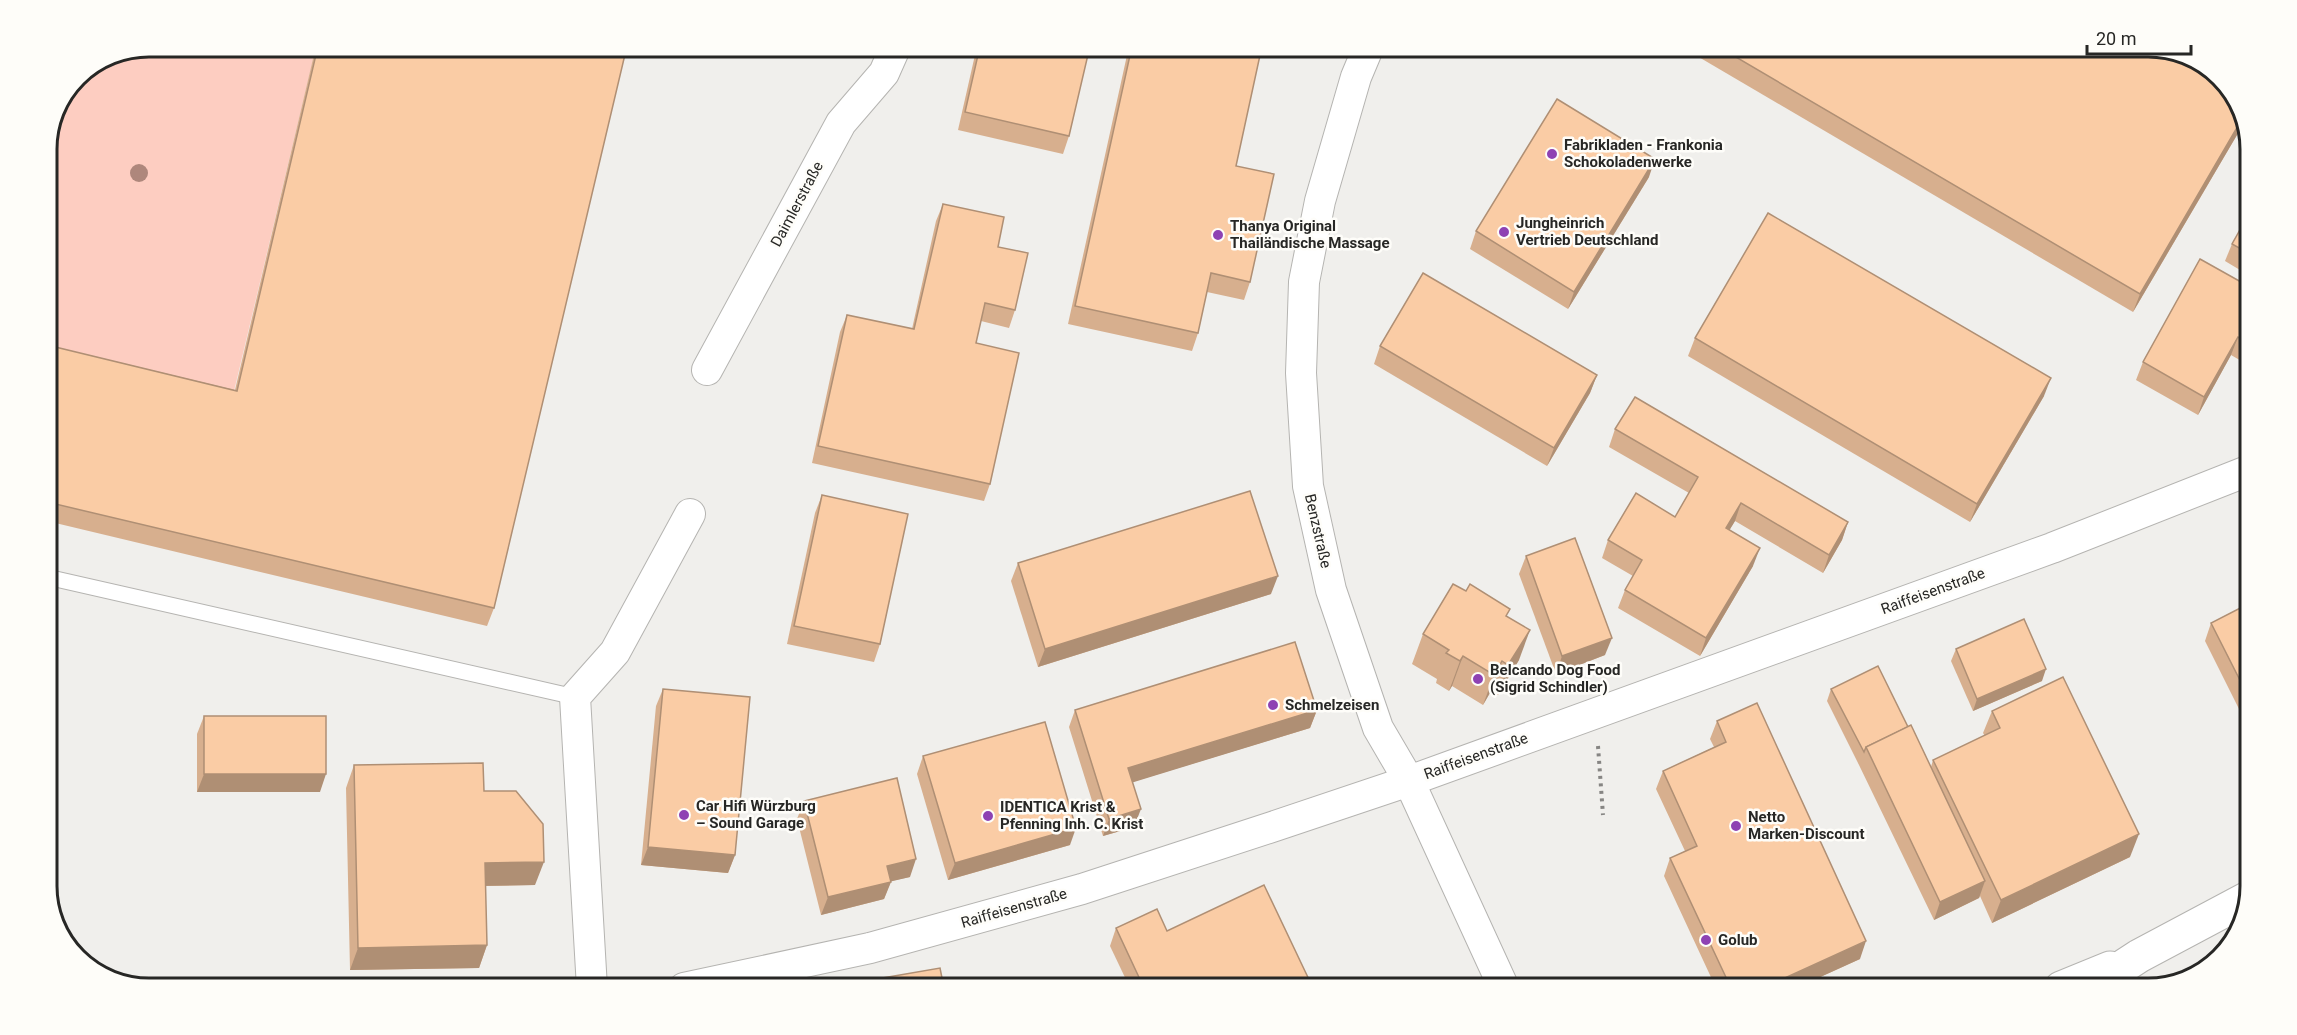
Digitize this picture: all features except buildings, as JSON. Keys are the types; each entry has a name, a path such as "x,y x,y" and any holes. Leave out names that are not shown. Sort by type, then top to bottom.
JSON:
{"street":[{"name":"Daimlerstraße","path":"707,370 841,123 884,74 891,57"},
{"name":"Benzstraße","path":"1364,57 1356,77 1320,201 1304,282 1302,395 1308,486 1331,590 1378,728 1409,781 1499,978"},
{"name":"Raiffeisenstraße","path":"730,978 870,948 1044,900 1272,827 1409,781 2052,548 2240,474"},
{"path":"591,978 575,697 615,652 690,514"},
{"path":"2105,978 2139,956 2238,903"},
{"path":"2085,978 2139,956"}],"lane":[{"path":"57,579 575,697"}],"path":[{"path":"1595,712 1603,815"}],"shaded area":[{"path":"149,57 314,57 230,408 57,367 57,143 60,125 66,108 76,93 88,80 114,64"}],"place":[{"name":"Fabrikladen - Frankonia Schokoladenwerke","path":"1552,154"},
{"name":"Jungheinrich Vertrieb Deutschland","path":"1504,232"},
{"name":"Thanya Original Thailändische Massage","path":"1218,235"},
{"name":"Belcando Dog Food (Sigrid Schindler)","path":"1478,679"},
{"name":"Schmelzeisen","path":"1273,705"},
{"name":"Car Hifi Würzburg – Sound Garage","path":"684,815"},
{"name":"IDENTICA Krist & Pfenning Inh. C. Krist","path":"988,816"},
{"name":"Netto Marken-Discount","path":"1736,826"},
{"name":"Golub","path":"1706,940"}]}
